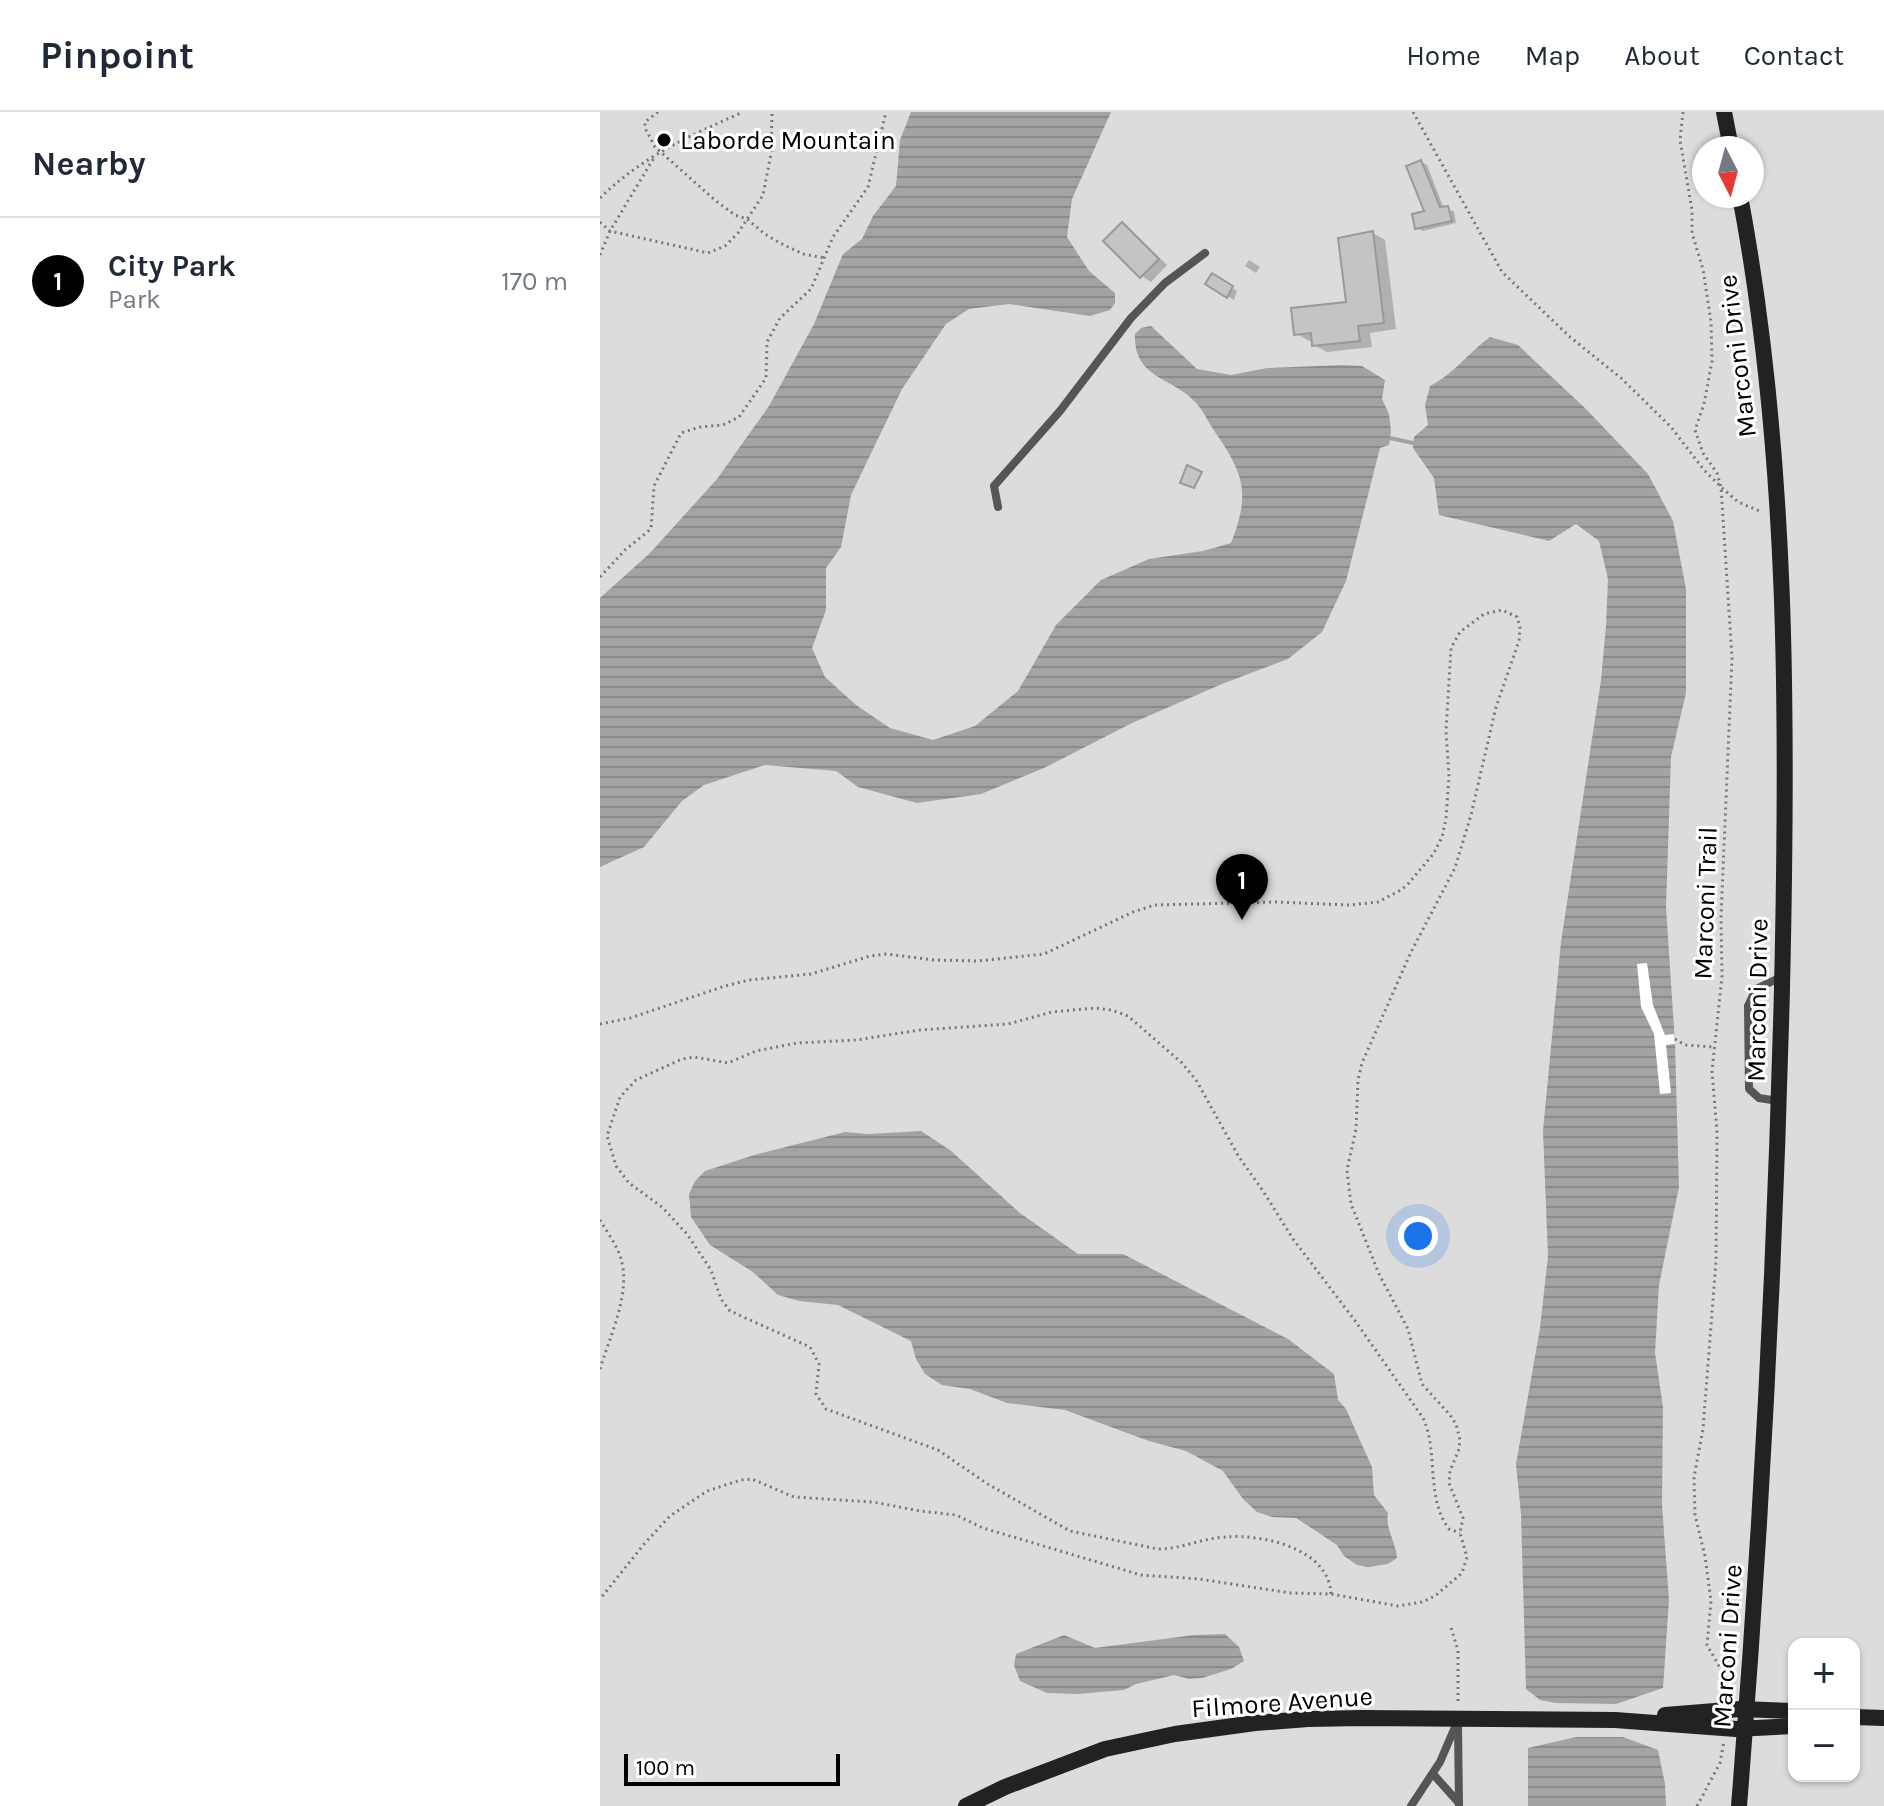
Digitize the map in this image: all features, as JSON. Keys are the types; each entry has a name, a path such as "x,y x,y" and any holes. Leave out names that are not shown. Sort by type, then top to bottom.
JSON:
{"street":[{"path":"1724,112 1729,136"},
{"name":"Marconi Drive","path":"1739,1806 1761,1490 1779,1101 1786,808 1777,515 1767,390 1742,208"},
{"name":"Filmore Avenue","path":"1615,1720 1747,1709 1788,1711"},
{"name":"Filmore Avenue","path":"966,1806 1075,1758 1105,1749 1175,1734 1308,1719 1615,1720 1746,1728 1788,1726"}],"lane":[{"path":"998,507 994,486 1060,411 1131,318 1165,283 1205,253"},
{"path":"1779,1101 1759,1098 1749,1089 1748,1006 1756,989 1782,977"},
{"path":"1411,1806 1433,1774 1458,1719"},
{"path":"1458,1719 1459,1805"},
{"path":"1433,1774 1459,1805"}],"path":[{"path":"658,112 645,122 655,147 716,201 780,243 803,254 825,258"},
{"path":"600,198 638,165 669,145 743,112"},
{"path":"600,222 610,231 708,253 725,246 763,195 771,154 772,112"},
{"path":"600,577 625,550 651,529 654,486 681,433 723,425 739,417 766,378 769,357 767,342 780,318 811,289 833,237 868,187 882,118 886,112"},
{"path":"1413,112 1502,272 1671,427 1721,487 1738,502 1759,512 1777,515"},
{"name":"Marconi Trail","path":"1683,112 1680,140 1692,210 1692,233 1703,269 1711,322 1712,361 1704,404 1695,430 1721,487 1732,658 1721,918 1722,976 1712,1071 1717,1132 1716,1261 1703,1429 1694,1477 1695,1515 1711,1601 1707,1645 1726,1678 1729,1698"},
{"path":"600,255 610,231 655,156"},
{"path":"600,1024 630,1018 725,986 823,971 870,956 886,954 978,961 1044,954 1133,912 1155,905 1275,902 1350,905 1378,902 1409,883 1434,853 1442,837 1449,776 1446,732 1451,648 1460,632 1484,614 1502,610 1517,617 1519,641 1496,707 1469,823 1455,868 1411,952 1362,1063 1358,1080 1356,1129 1347,1170 1351,1204 1358,1225 1408,1329 1422,1384 1450,1415 1459,1432 1459,1449 1450,1471 1449,1483 1463,1518 1460,1533 1467,1557 1457,1578 1435,1596 1405,1606 1331,1594 1291,1593 1199,1579 1141,1575 983,1528 956,1515 873,1502 794,1497 752,1479 707,1491 670,1516 600,1599"},
{"path":"1331,1594 1331,1587 1318,1564 1292,1547 1225,1536 1158,1549 1083,1535 1058,1525 986,1483 938,1450 826,1409 816,1394 819,1364 810,1347 730,1311 721,1299 711,1270 687,1234 662,1207 629,1183 616,1166 607,1136 620,1097 645,1075 694,1057 728,1063 756,1051 797,1043 1008,1024 1075,1009 1111,1010 1128,1016 1182,1063 1196,1080 1239,1157 1293,1239 1423,1418 1429,1432 1432,1474 1441,1515 1449,1529 1460,1533"},
{"path":"1675,1039 1685,1045 1714,1047"},
{"path":"600,1220 621,1258 624,1275 600,1369"},
{"path":"1451,1628 1458,1650 1458,1719"},
{"path":"1697,1806 1720,1763 1724,1740"}],"shaded area":[{"path":"600,112 1884,112 1884,1806 600,1806"},
{"path":"911,112 1111,112 1072,199 1067,237 1089,271 1115,293 1115,303 1110,310 1090,316 1009,304 969,309 946,324 902,389 851,495 841,547 826,568 826,610 812,648 825,677 856,705 890,728 933,740 975,726 1018,691 1056,625 1101,580 1149,559 1203,551 1231,543 1241,510 1238,471 1195,402 1146,368 1140,359 1135,334 1141,328 1151,326 1197,369 1231,375 1267,368 1362,366 1385,380 1382,399 1389,414 1389,445 1380,448 1346,581 1322,632 1288,659 1132,723 1044,768 981,794 917,803 858,787 836,771 765,765 704,785 682,801 644,847 600,867 600,598 650,553 717,479 769,406 814,324 843,254 862,239 873,216 896,186 900,140"},
{"path":"1490,337 1518,345 1587,410 1648,474 1673,521 1686,589 1686,693 1671,757 1666,907 1675,1044 1679,1187 1659,1285 1655,1353 1663,1407 1662,1505 1669,1600 1663,1688 1616,1704 1556,1703 1540,1700 1526,1689 1521,1514 1516,1464 1540,1328 1548,1256 1543,1131 1561,942 1601,680 1608,579 1599,541 1576,524 1549,541 1439,515 1434,478 1413,448 1414,437 1428,425 1425,405 1430,386"},
{"path":"921,1131 950,1150 1020,1213 1078,1254 1123,1254 1288,1339 1334,1374 1338,1400 1346,1409 1372,1467 1374,1495 1388,1513 1397,1558 1388,1564 1357,1565 1344,1556 1337,1545 1296,1518 1272,1517 1257,1512 1243,1499 1223,1471 1186,1451 1149,1441 1065,1410 1007,1403 970,1389 942,1385 925,1374 916,1359 911,1341 838,1305 799,1301 778,1295 753,1272 710,1245 691,1217 689,1194 695,1181 705,1171 845,1132"},
{"path":"1225,1634 1239,1647 1244,1661 1231,1669 1202,1678 1174,1675 1124,1690 1047,1693 1020,1681 1014,1665 1016,1654 1064,1635 1095,1648"},
{"path":"1576,1737 1623,1737 1658,1750 1666,1806 1528,1806 1528,1748"}],"pier":[{"path":"1647,963 1653,1005 1665,1035 1674,1034 1675,1044 1666,1045 1671,1093 1660,1094 1654,1034 1641,1007 1637,964"}],"building":[{"path":"1421,160 1440,207 1448,206 1452,221 1415,229 1412,214 1424,211 1406,166"},
{"path":"1122,222 1159,259 1140,278 1103,241"},
{"path":"1373,231 1384,323 1358,326 1360,341 1312,346 1311,333 1294,335 1291,308 1346,302 1338,238"},
{"path":"1212,273 1233,286 1227,298 1205,284"},
{"path":"1187,465 1202,472 1194,488 1180,483"}],"waterway":[{"path":"1390,438 1413,443"}],"place":[{"name":"Laborde Mountain","path":"664,140"},
{"name":"City Park","path":"1242,920"}]}
